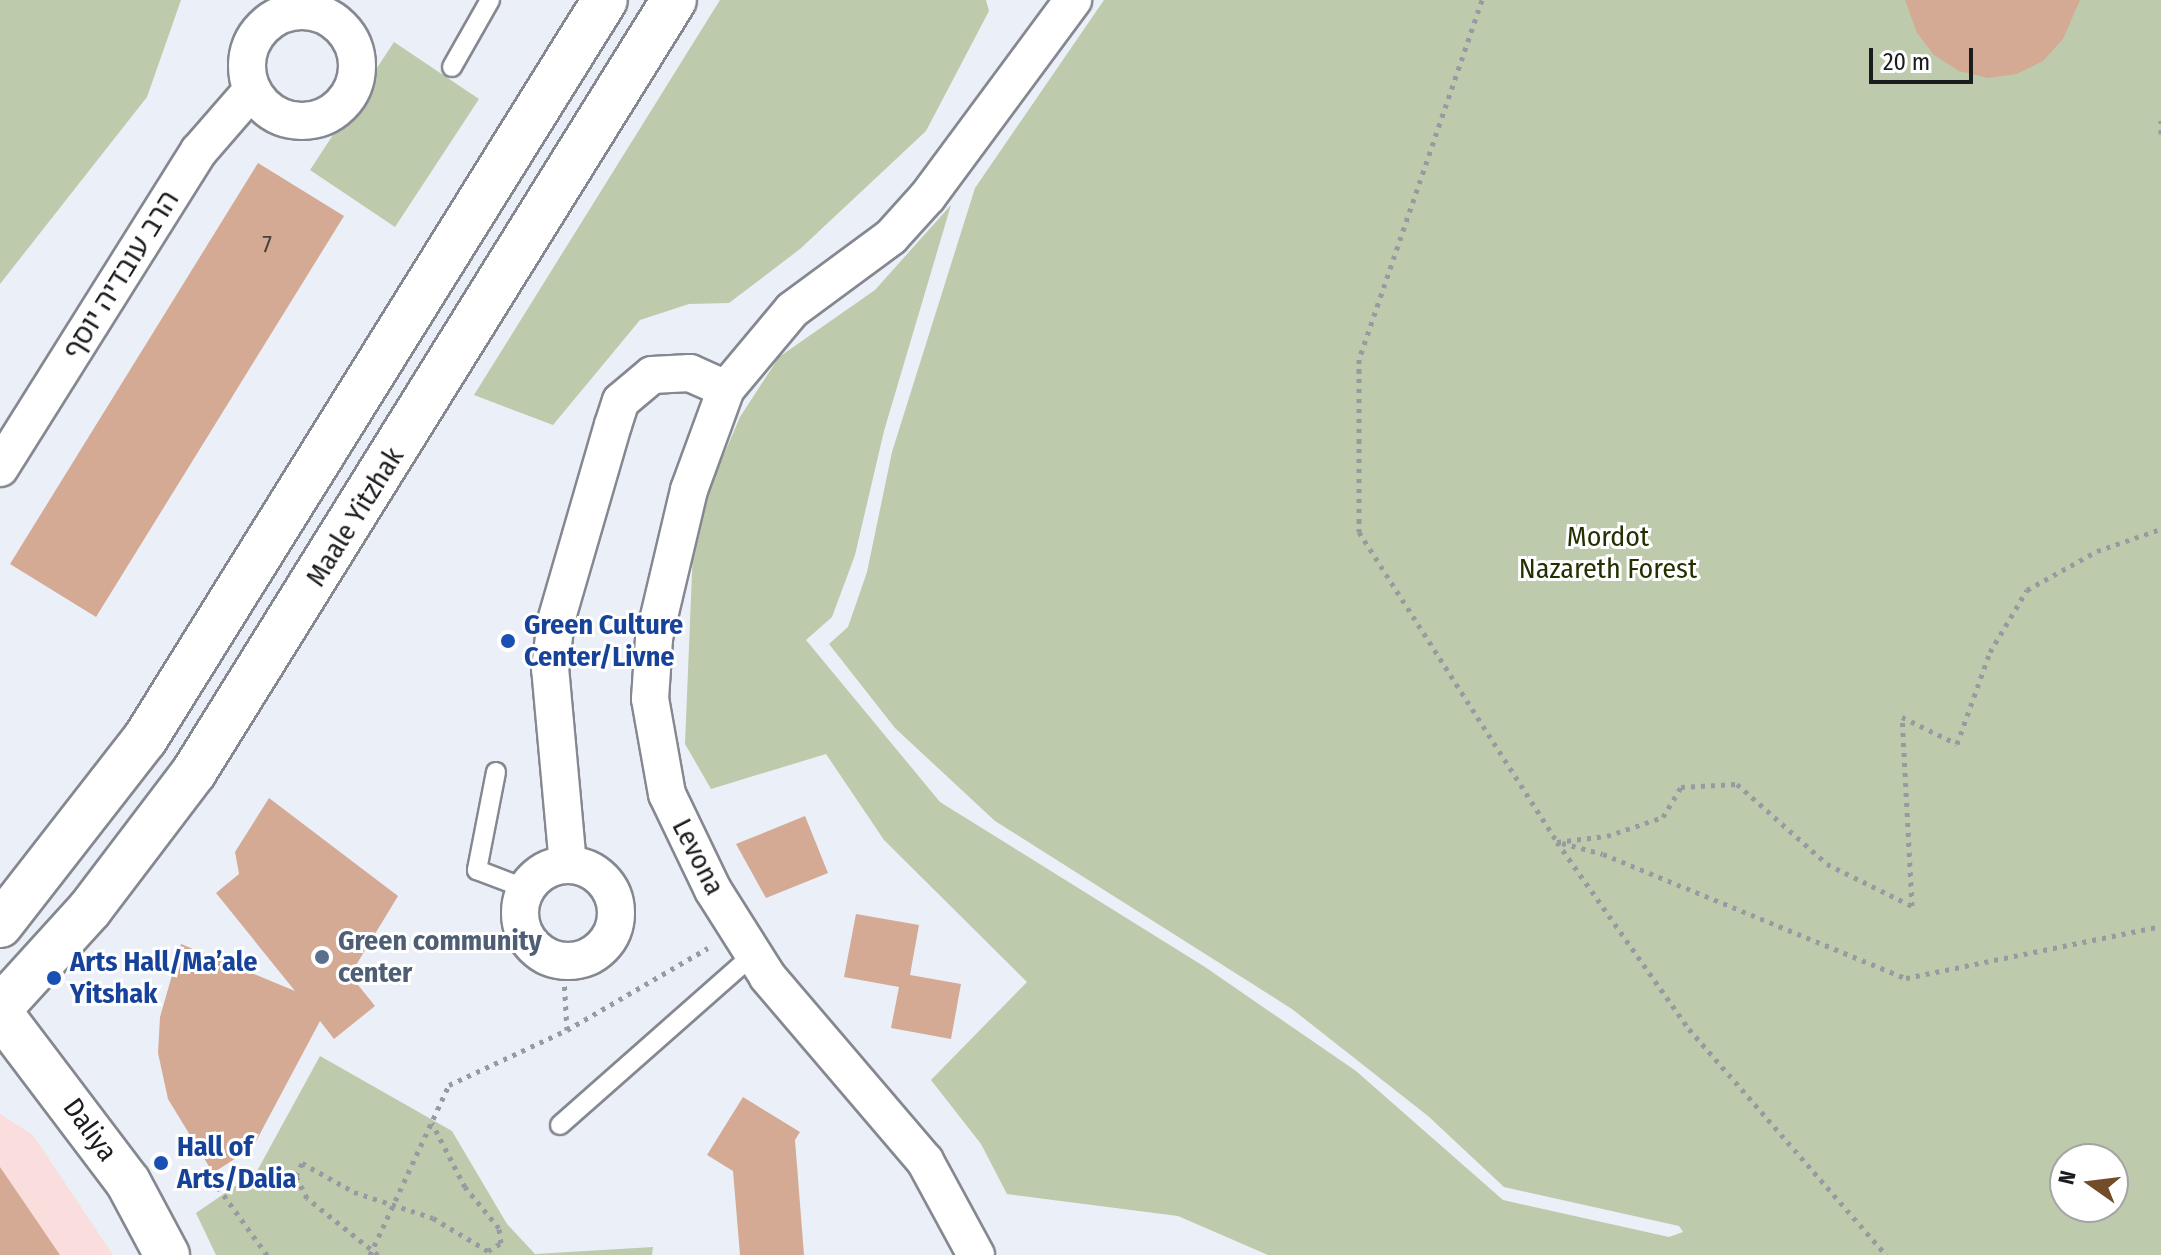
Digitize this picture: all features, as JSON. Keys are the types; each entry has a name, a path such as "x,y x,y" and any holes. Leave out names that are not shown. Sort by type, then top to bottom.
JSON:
{"street":[{"name":"Maale Yitzhak","path":"0,925 145,739 605,0"},
{"name":"Maale Yitzhak","path":"0,1011 90,909 194,772 674,0"},
{"name":"Levona","path":"976,1255 925,1161 888,1111 805,1023 745,943 667,794 650,699 668,571 689,490 726,389 792,310 891,237 928,196 1073,0"},
{"path":"320,7 341,25 357,58 357,76 339,108 323,118 287,120 270,112 252,90 246,64 262,15 320,7"},
{"name":"הרב עובדיה יוסף","path":"0,468 199,151 252,90"},
{"path":"568,865 550,669 556,621 613,425 621,401 652,375 690,373 726,389"},
{"path":"568,865 598,875 615,900 616,916 613,931 593,954 563,961 548,957 525,935 521,904 527,889 545,871 568,865"},
{"name":"Daliya","path":"0,1011 128,1182 167,1255"}],"lane":[{"path":"452,67 490,0"},
{"path":"496,772 477,870 527,889"},
{"path":"560,1125 745,943"}],"path":[{"path":"1482,0 1359,359 1359,532 1557,842 1689,1029 1886,1255"},
{"path":"2161,120 2161,134"},
{"path":"1557,842 1607,836 1663,817 1681,787 1737,784 1827,864 1912,906 1902,717 1957,744 1990,652 2027,590 2097,551 2161,529"},
{"path":"1557,842 1603,854 1906,978 2161,926"},
{"path":"432,1123 465,1187 499,1228 501,1243 488,1251 394,1204 354,1192 302,1163 296,1176 307,1198 374,1254 394,1204 449,1085 745,943"},
{"path":"563,961 567,1030"},
{"path":"212,1179 267,1255"}],"shaded area":[{"path":"0,1114 33,1135 113,1255 0,1255"}],"green space":[{"path":"0,0 181,0 147,97 0,284"},
{"path":"720,0 986,0 989,11 926,131 800,249 729,303 689,304 640,320 553,425 474,395"},
{"name":"Mordot Nazareth Forest","path":"1104,0 2161,0 2161,1255 1268,1255 1178,1216 1007,1194 981,1144 931,1080 1027,982 884,840 826,754 711,789 685,744 694,524 740,417 779,357 875,290 951,205 884,431 855,555 832,617 806,640 940,802 1205,967 1356,1071 1503,1200 1669,1237 1683,1232 1679,1226 1504,1187 1428,1116 1292,1009 995,821 895,728 829,644 848,627 867,572 892,452 975,188"},
{"path":"394,42 479,99 395,227 310,170"},
{"path":"320,1056 452,1131 507,1224 535,1254 653,1247 652,1255 216,1255 196,1213 257,1171"}],"building":[{"path":"1905,0 2080,0 2063,39 2043,61 2017,74 1988,78 1959,71 1934,55 1917,33"},
{"path":"258,163 344,216 96,617 10,564"},
{"path":"269,798 398,896 350,975 375,1006 334,1039 320,1021 253,1147 213,1173 168,1099 158,1053 160,1017 181,944 295,991 216,893 239,874 235,852"},
{"path":"805,816 828,873 766,898 736,844"},
{"path":"856,914 919,925 910,975 961,984 951,1039 891,1028 899,987 844,977"},
{"path":"743,1097 800,1132 795,1140 804,1255 740,1255 733,1171 707,1155"},
{"path":"0,1167 60,1255 0,1255"}],"place":[{"name":"Green Culture Center/Livne","path":"508,641"},
{"name":"Green community center","path":"322,957"},
{"name":"Arts Hall/Ma’ale Yitshak","path":"54,978"},
{"name":"Hall of Arts/Dalia","path":"161,1163"}]}
